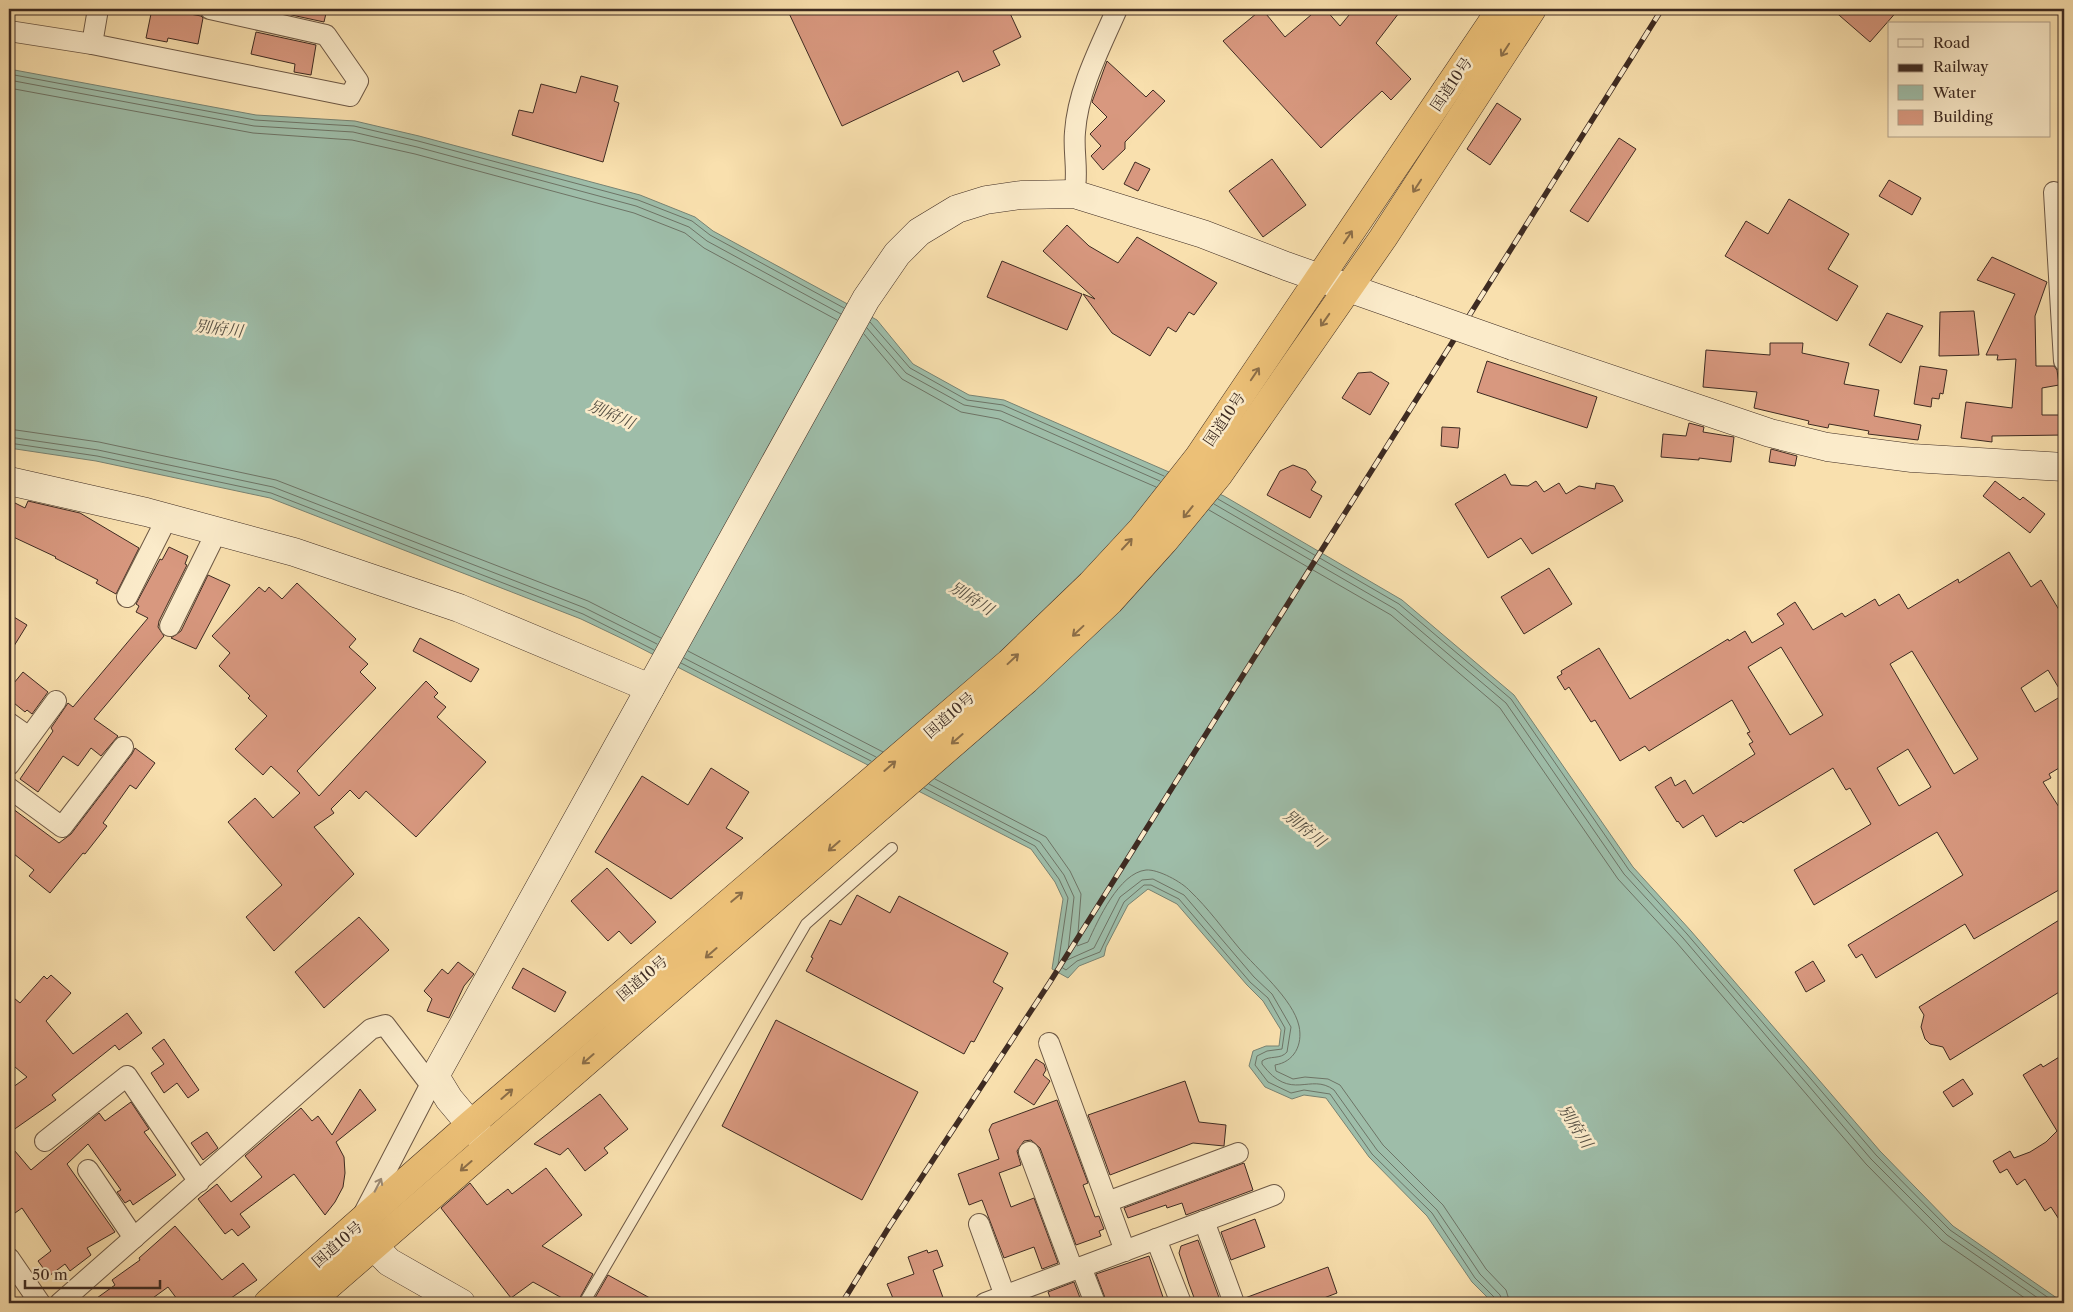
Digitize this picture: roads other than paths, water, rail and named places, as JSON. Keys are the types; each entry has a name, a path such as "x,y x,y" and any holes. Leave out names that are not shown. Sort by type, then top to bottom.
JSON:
{"highway":[{"name":"国道10号","path":"1209,466 1321,278 1501,9"},
{"name":"国道10号","path":"268,1303 365,1237 489,1146 862,806 1091,584 1142,528 1209,466 1349,287 1532,9"},
{"name":"国道10号","path":"308,1303 365,1237 470,1125 862,806"}],"street":[{"path":"92,44 98,9"},
{"path":"9,31 92,44 350,96 358,82 326,35 210,9"},
{"path":"1074,194 1078,180 1075,132 1083,90 1117,9"},
{"path":"2054,192 2061,271 2064,361"},
{"path":"461,1303 389,1262 365,1237 432,1080 866,299 897,254 913,238 957,210 986,200 1021,195 1074,194 1203,234 1513,346 1770,433 1827,447 1912,458 2064,468"},
{"path":"9,481 166,518 294,552 459,608 655,678"},
{"path":"127,597 166,518"},
{"path":"170,626 218,531"},
{"path":"9,765 56,701"},
{"path":"9,723 29,737"},
{"path":"9,788 62,827 123,747"},
{"path":"60,1303 199,1182 370,1028 385,1025 489,1146"},
{"path":"1048,1042 1125,1251"},
{"path":"45,1141 127,1076 199,1182"},
{"path":"1029,1152 1077,1269 1095,1303"},
{"path":"1107,1202 1238,1153"},
{"path":"88,1170 134,1238"},
{"path":"985,1303 1274,1195"},
{"path":"1204,1221 1234,1303"},
{"path":"979,1224 1005,1296"},
{"path":"1156,1239 1181,1303"},
{"path":"9,1258 40,1303"}],"lane":[{"path":"584,1303 806,924 892,848"}],"water":[{"name":"別府川","path":"9,69 256,115 355,121 419,136 640,195 695,217 713,231 877,320 913,364 969,395 1004,400 1224,496 1402,600 1514,695 1633,867 1691,931 1880,1151 1953,1226 2064,1303 1493,1303 1472,1282 1427,1216 1369,1157 1326,1098 1304,1095 1292,1099 1265,1087 1249,1066 1253,1051 1266,1046 1279,1046 1281,1030 1263,1001 1177,904 1148,889 1128,905 1106,947 1104,956 1079,966 1068,978 1052,969 1063,899 1055,882 1031,849 625,640 581,619 270,498 96,461 9,448"}],"railway":[{"path":"842,1303 889,1227 1050,982 1662,9"}]}
